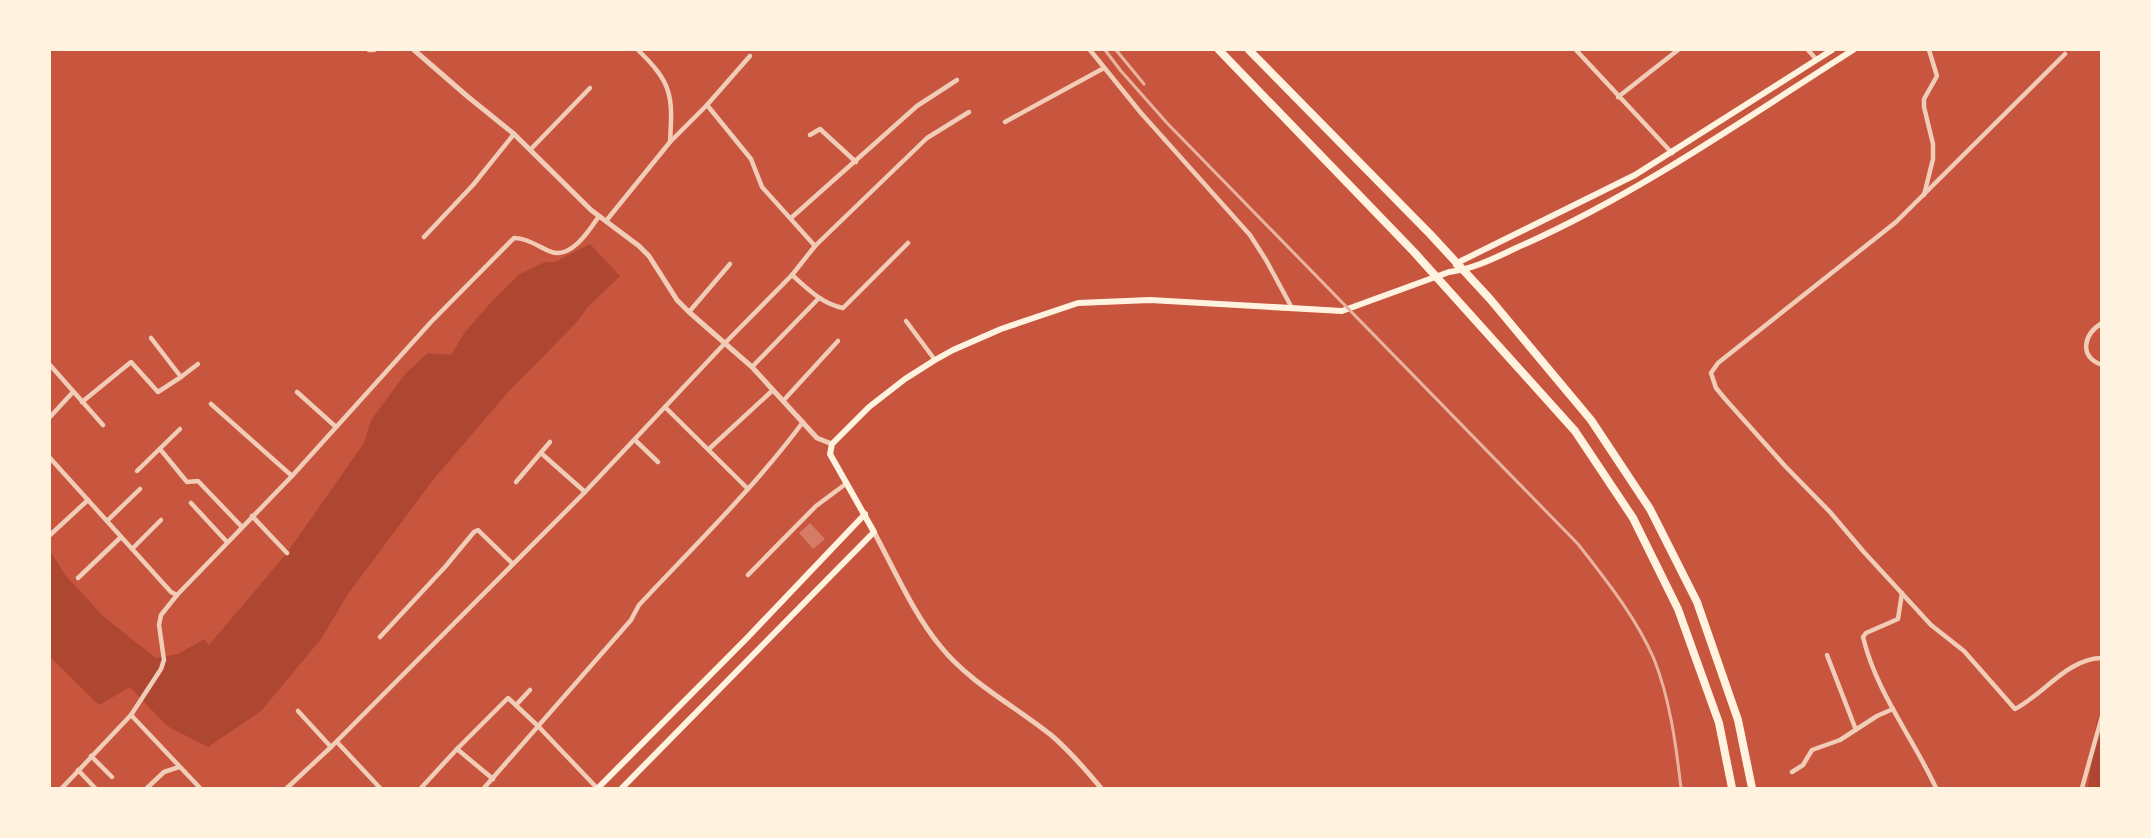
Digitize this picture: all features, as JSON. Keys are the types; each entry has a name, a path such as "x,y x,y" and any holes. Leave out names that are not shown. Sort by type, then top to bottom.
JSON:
{"highway":[{"path":"1219,50 1414,252 1575,431 1633,518 1678,609 1719,723 1732,789"},
{"path":"1249,50 1490,298 1592,420 1650,509 1697,602 1738,720 1752,789"}],"main road":[{"path":"1449,272 1461,261 1635,175 1832,50"},
{"path":"622,789 874,532 830,454 832,444 869,407 905,379 935,360 1001,329 1078,303 1150,300 1342,311 1449,272 1465,270 1542,236 1640,186 1853,50"},
{"path":"1794,74 1800,84"},
{"path":"1761,94 1767,104"},
{"path":"1635,175 1640,186"},
{"path":"1536,224 1542,236"},
{"path":"597,789 747,638 865,514"}],"street":[{"path":"369,50 374,50"},
{"path":"414,50 531,149 577,198 639,246 649,256 677,300 752,367 817,438 832,444"},
{"path":"641,50 668,86 672,107 670,142"},
{"path":"1090,50 1141,113 1250,235 1292,308"},
{"path":"1576,50 1672,153"},
{"path":"1618,97 1678,50"},
{"path":"1808,50 1816,59"},
{"path":"1924,195 1933,144 1924,99 1937,76 1929,50"},
{"path":"2065,54 1896,222 1718,363 1711,373 1716,388 1726,400 1931,625 1964,651 2015,709 2025,704 2048,684 2090,658 2102,658"},
{"path":"606,222 670,142 707,105 750,56"},
{"path":"1005,122 1104,68"},
{"path":"791,218 916,106 957,80"},
{"path":"531,149 590,88"},
{"path":"707,105 751,159 762,187 815,246"},
{"path":"287,789 585,492 792,275 815,246 927,138 969,112"},
{"path":"810,135 820,129 856,162"},
{"path":"424,237 473,185 514,134"},
{"path":"62,789 131,715 161,669 164,660 159,625 161,615 177,595 292,476 431,322 514,238 523,238 553,253 566,251 585,237 598,216"},
{"path":"792,275 819,298 833,306 843,308 908,243"},
{"path":"689,312 730,264"},
{"path":"752,367 819,298"},
{"path":"906,321 935,360"},
{"path":"2102,323 2090,331 2086,339 2086,349 2090,357 2102,365"},
{"path":"151,338 181,377"},
{"path":"783,401 838,341"},
{"path":"82,402 131,362 158,392 198,364"},
{"path":"50,365 104,425"},
{"path":"709,449 773,390"},
{"path":"50,417 73,392"},
{"path":"297,392 336,427"},
{"path":"211,404 292,476"},
{"path":"665,407 747,489"},
{"path":"484,789 631,620 639,605 747,489 802,422"},
{"path":"137,471 180,429"},
{"path":"635,440 658,462"},
{"path":"516,483 550,442"},
{"path":"160,449 187,482 198,481 242,527"},
{"path":"541,453 585,492"},
{"path":"50,458 171,592 177,595"},
{"path":"748,575 816,506 847,483"},
{"path":"107,521 140,489"},
{"path":"50,535 88,500"},
{"path":"191,503 227,542"},
{"path":"252,516 287,553"},
{"path":"132,549 161,520"},
{"path":"380,637 474,532 478,530 512,563"},
{"path":"874,532 940,647 964,670 1052,736 1086,769 1101,789"},
{"path":"78,578 121,537"},
{"path":"1902,593 1898,619 1866,633 1863,637 1866,651 1893,709 1936,789"},
{"path":"1827,655 1856,730"},
{"path":"516,705 530,690"},
{"path":"421,789 457,749 509,698 597,789"},
{"path":"1792,772 1803,765 1812,750 1840,740 1877,716 1893,709"},
{"path":"298,711 331,747"},
{"path":"131,715 200,789"},
{"path":"2082,789 2102,716"},
{"path":"337,741 380,789"},
{"path":"457,749 493,779"},
{"path":"92,756 112,777"},
{"path":"147,789 164,772 179,767"},
{"path":"78,770 95,789"}],"shaded area":[{"path":"590,244 620,276 509,391 433,480 348,594 321,639 261,711 208,747 167,726 130,687 99,705 50,657 50,551 66,576 104,617 156,658 178,654 204,639 209,645 287,553 364,443 371,420 406,373 428,353 451,355 465,332 520,274 545,262 555,262"},
{"path":"2101,710 2101,788 2088,788 2096,725"}],"building":[{"path":"810,523 825,539 813,549 799,533"}],"railway":[{"path":"1105,50 1167,123 1578,544 1610,585 1647,643 1654,659 1668,706 1681,788"},
{"path":"1116,50 1144,84"}]}
